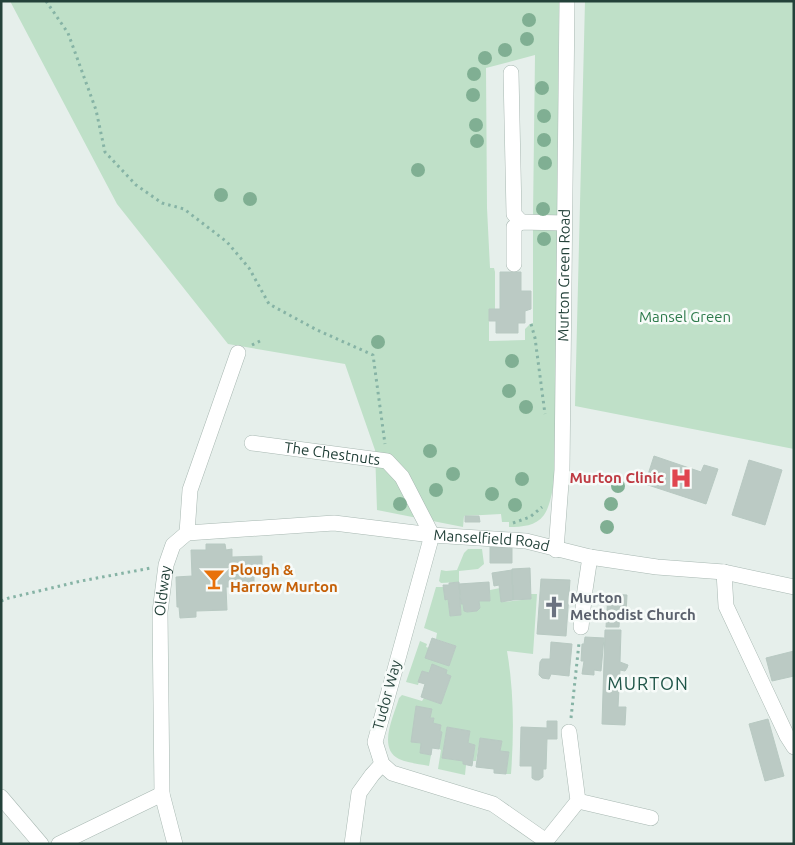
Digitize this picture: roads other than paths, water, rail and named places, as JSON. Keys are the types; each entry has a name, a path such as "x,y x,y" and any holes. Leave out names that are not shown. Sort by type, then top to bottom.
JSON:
{"street":[{"name":"Murton Green Road","path":"556,550 562,470 566,1"},
{"path":"511,74 514,214 521,222"},
{"path":"514,264 514,227 521,222 564,223"},
{"path":"187,533 190,490 238,353"},
{"name":"The Chestnuts","path":"252,443 387,461 402,477 432,535"},
{"name":"Manselfield Road","path":"187,533 334,523 432,535 526,541 590,557 657,567 724,572 794,587"},
{"name":"Oldway","path":"175,844 162,794 160,612 166,565 172,545 187,533"},
{"name":"Tudor Way","path":"382,764 375,742 432,535"},
{"path":"581,627 590,557"},
{"path":"724,572 726,606 787,736 794,746"},
{"path":"352,844 359,793 382,764 392,773 493,804 547,842 578,801 569,732"},
{"path":"58,844 162,794"},
{"path":"1,797 41,844"},
{"path":"578,801 651,818"}],"place":[{"name":"Murton Clinic","path":"681,478"},
{"name":"Plough & Harrow Murton","path":"214,579"},
{"name":"Murton Methodist Church","path":"554,607"}],"district":[{"name":"MURTON","path":"648,684"}],"park label":[{"name":"Mansel Green","path":"685,317"}]}
